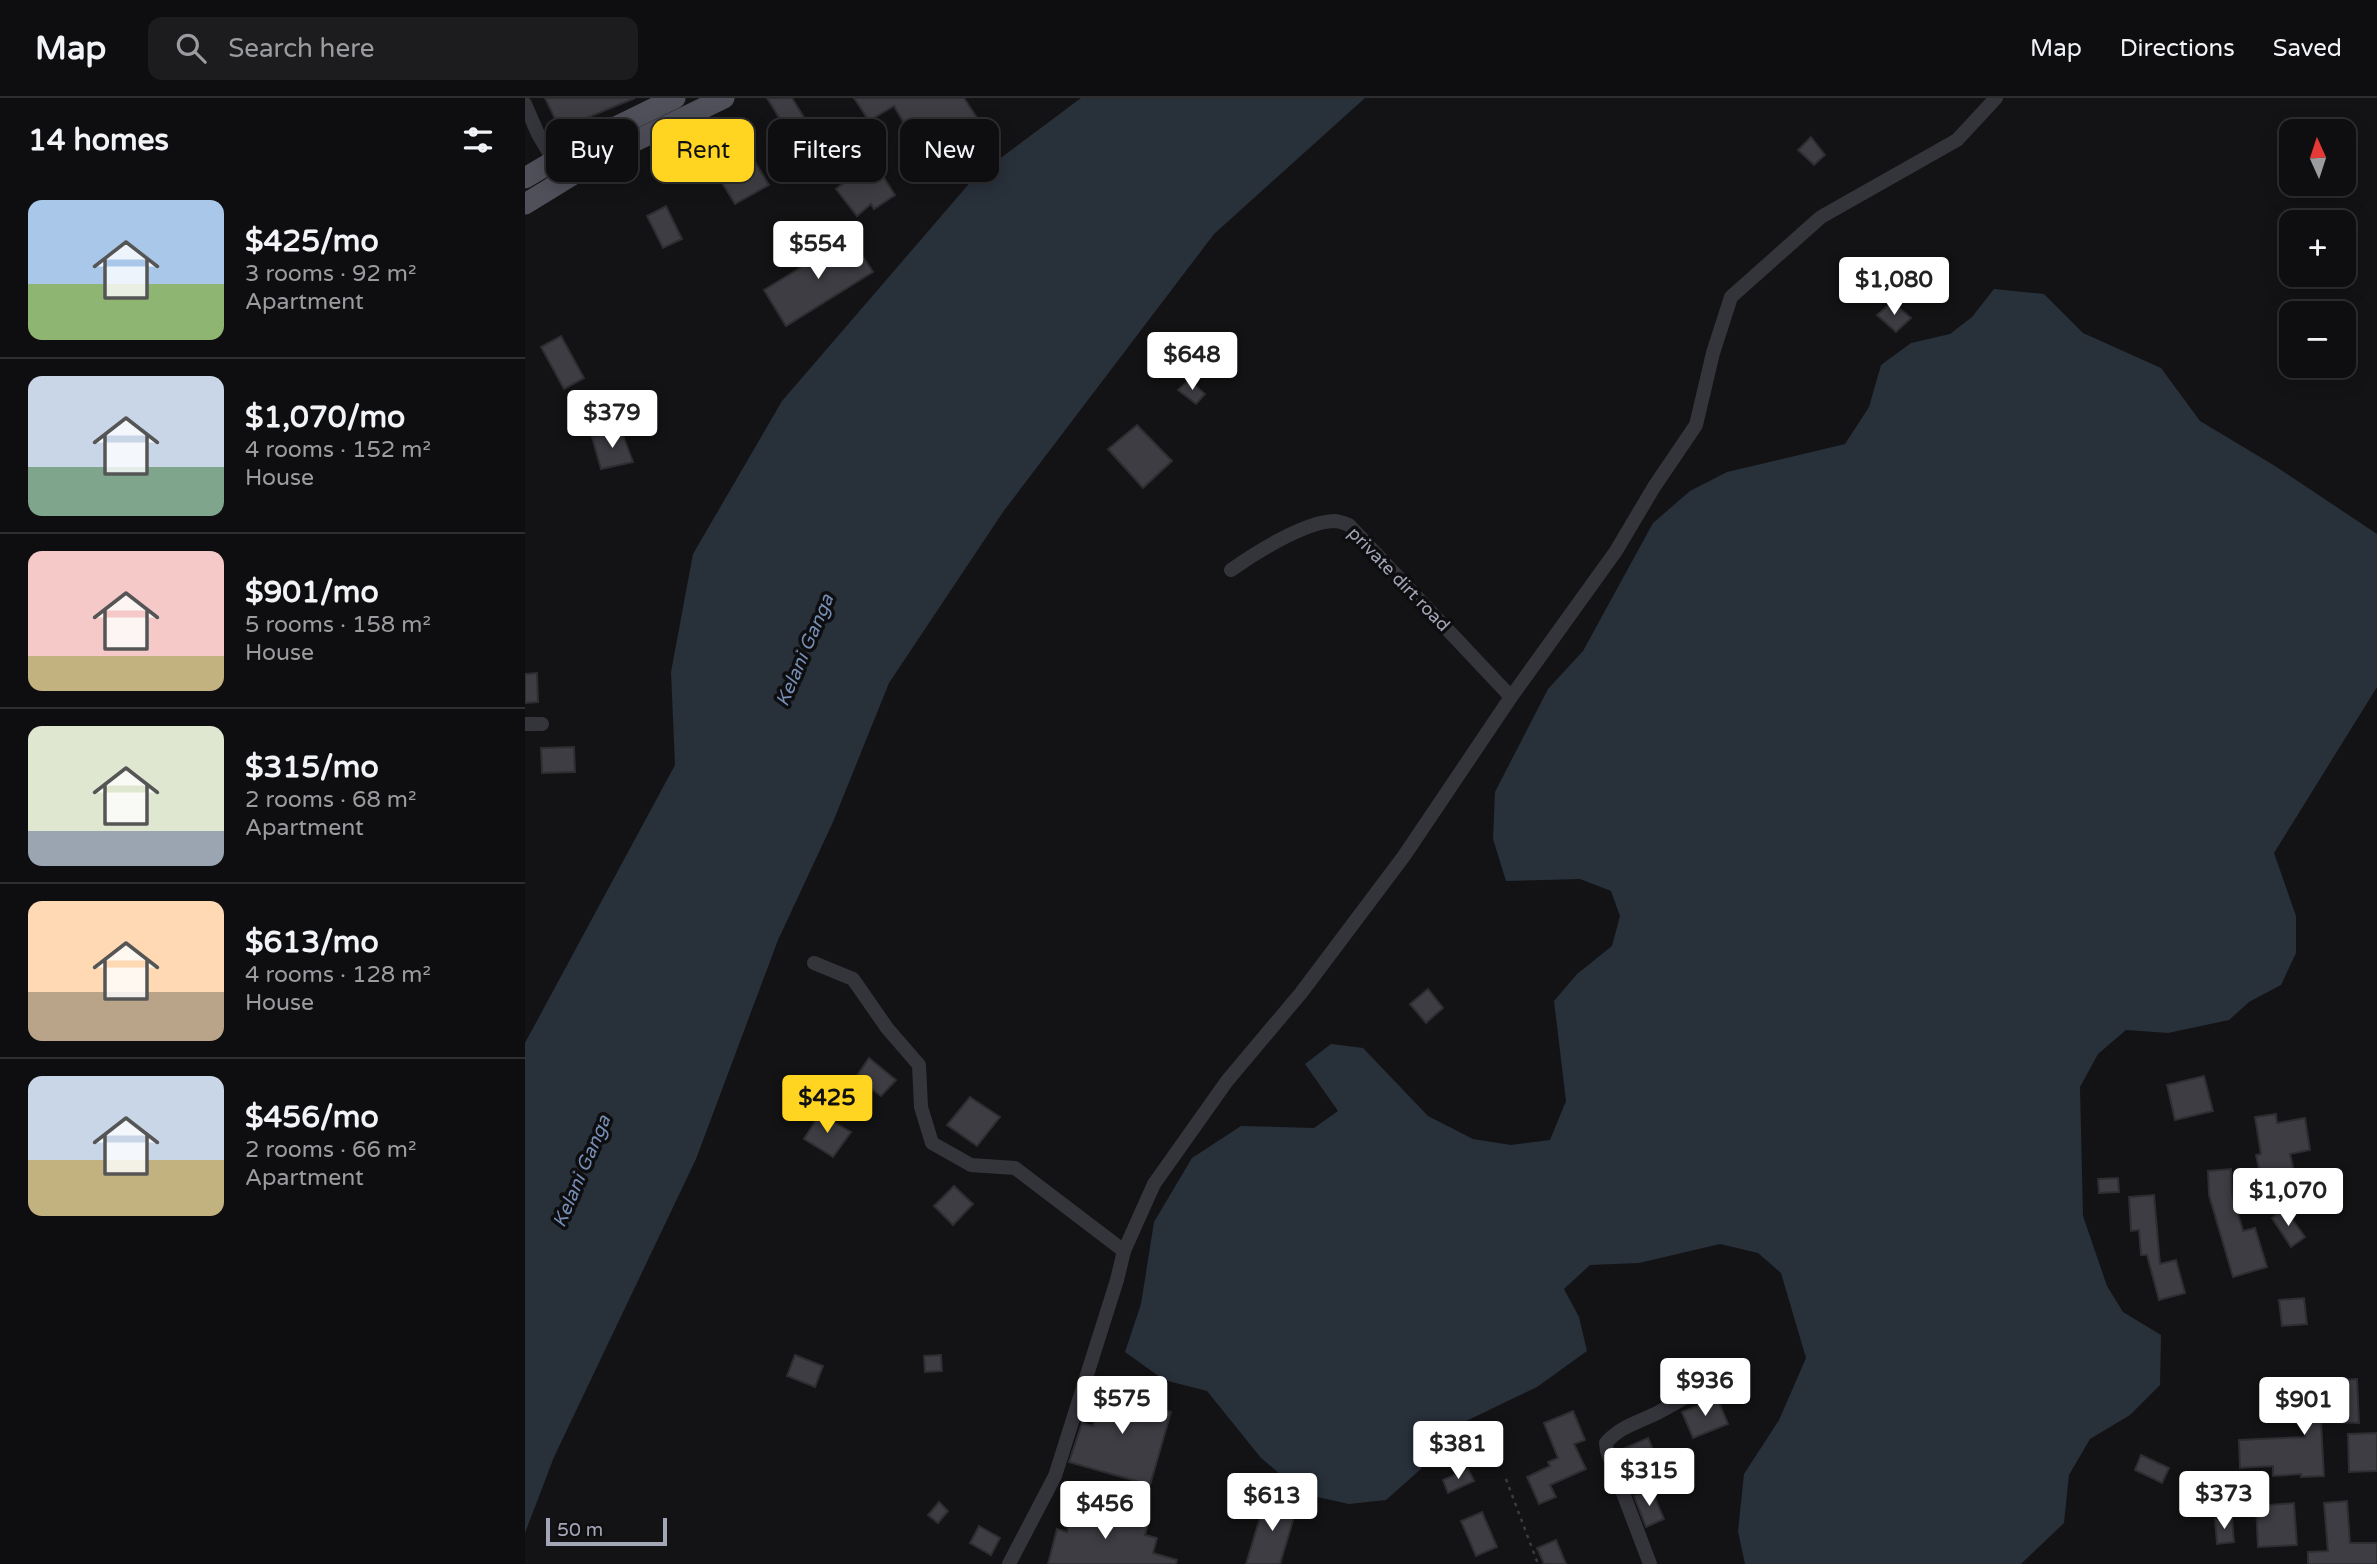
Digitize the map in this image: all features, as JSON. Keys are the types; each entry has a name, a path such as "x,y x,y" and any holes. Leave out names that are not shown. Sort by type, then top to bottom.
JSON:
{"main road":[{"path":"628,119 675,98"},
{"path":"638,139 724,98"},
{"path":"525,178 546,165"},
{"path":"525,204 560,182"}],"street":[{"path":"1009,1564 1055,1476 1124,1251 1154,1184 1227,1081 1301,993 1404,856 1511,697 1616,551 1654,487 1696,425 1713,353 1731,297 1821,217 1957,140 1996,98"},
{"path":"525,104 546,147"},
{"name":"private dirt road","path":"1231,570 1258,551 1317,524 1336,520 1349,525 1511,697"},
{"path":"525,724 541,724"},
{"path":"814,963 853,979 887,1028 919,1065 921,1107 932,1143 971,1166 1015,1168 1124,1251"},
{"path":"1650,1564 1606,1443 1623,1428 1656,1413 1726,1372"}],"path":[{"path":"1506,1479 1538,1564"}],"water":[{"name":"Kelani Ganga","path":"1081,98 1365,98 1214,234 1003,512 889,683 833,822 778,940 696,1159 554,1457 525,1533 525,1043 675,765 671,672 693,554 782,401 971,182 999,182 999,159"},
{"path":"1994,289 2044,294 2083,333 2161,368 2200,421 2275,466 2377,534 2377,687 2274,853 2296,916 2296,953 2281,985 2249,1002 2229,1020 2168,1033 2126,1030 2098,1054 2080,1087 2083,1216 2107,1286 2123,1312 2161,1335 2160,1385 2130,1415 2090,1439 2069,1475 2064,1523 2021,1564 1745,1564 1738,1531 1744,1474 1779,1420 1806,1358 1781,1273 1758,1253 1720,1244 1639,1263 1590,1265 1564,1289 1579,1317 1587,1351 1537,1387 1435,1436 1421,1469 1386,1500 1349,1504 1317,1497 1287,1480 1261,1458 1207,1391 1164,1380 1125,1352 1141,1304 1154,1222 1192,1158 1241,1126 1314,1128 1338,1111 1305,1064 1331,1044 1363,1048 1428,1116 1473,1139 1511,1145 1550,1140 1566,1101 1554,1001 1577,974 1612,946 1620,916 1611,891 1580,879 1506,881 1493,839 1495,792 1548,689 1583,651 1653,523 1690,491 1727,472 1845,444 1869,407 1881,365 1911,343 1950,334 1972,317"}],"building":[{"path":"545,98 635,98 584,119 555,119"},
{"path":"767,98 792,98 805,119 791,119 780,119"},
{"path":"854,98 964,98 978,119 902,119 894,106 868,119"},
{"path":"1811,137 1825,155 1814,165 1798,150"},
{"path":"754,160 769,185 735,204 722,182 754,182"},
{"path":"886,181 895,195 874,209 871,204 857,216 836,189 845,182"},
{"path":"666,206 682,239 663,248 647,216"},
{"path":"850,237 873,272 786,326 764,290"},
{"path":"1892,302 1911,318 1896,332 1877,315"},
{"path":"561,336 584,378 564,389 541,347"},
{"path":"1189,380 1205,394 1196,404 1178,390"},
{"path":"1137,425 1172,461 1143,488 1108,449"},
{"path":"621,430 633,462 601,469 592,437"},
{"path":"537,673 538,702 525,703 525,674"},
{"path":"574,747 575,772 542,773 541,748"},
{"path":"1428,989 1443,1008 1426,1023 1410,1004"},
{"path":"869,1058 896,1080 881,1096 856,1077"},
{"path":"2204,1076 2213,1111 2175,1120 2167,1085"},
{"path":"970,1097 1000,1117 977,1146 947,1125"},
{"path":"820,1114 851,1132 833,1157 804,1139"},
{"path":"2276,1114 2277,1123 2305,1118 2310,1150 2290,1154 2296,1180 2263,1187 2256,1155 2261,1154 2255,1117"},
{"path":"2231,1169 2232,1194 2243,1231 2255,1228 2267,1267 2233,1277 2209,1195 2208,1171"},
{"path":"2118,1178 2119,1192 2099,1193 2098,1179"},
{"path":"954,1186 973,1204 953,1225 934,1206"},
{"path":"2154,1195 2160,1264 2176,1260 2185,1293 2159,1300 2147,1255 2141,1255 2139,1230 2131,1231 2129,1197"},
{"path":"2285,1209 2305,1237 2291,1247 2272,1218"},
{"path":"2304,1298 2307,1324 2282,1326 2279,1300"},
{"path":"795,1355 823,1366 815,1387 787,1376"},
{"path":"941,1355 942,1371 925,1372 924,1356"},
{"path":"2357,1379 2359,1423 2321,1422 2324,1476 2273,1476 2273,1466 2240,1468 2239,1440 2305,1437 2306,1397 2339,1397 2338,1380"},
{"path":"1106,1380 1142,1390 1138,1403 1171,1412 1150,1485 1069,1462 1082,1423 1093,1426"},
{"path":"1717,1398 1728,1424 1693,1438 1682,1412"},
{"path":"1573,1411 1585,1440 1574,1444 1586,1469 1550,1485 1556,1497 1539,1504 1527,1477 1550,1466 1548,1462 1558,1458 1544,1423"},
{"path":"2377,1433 2377,1471 2349,1472 2348,1434"},
{"path":"1648,1438 1663,1473 1638,1484 1623,1449"},
{"path":"2141,1455 2169,1468 2162,1483 2135,1470"},
{"path":"1468,1469 1474,1481 1448,1493 1443,1480"},
{"path":"1651,1489 1664,1519 1646,1527 1634,1496"},
{"path":"1266,1498 1297,1507 1280,1564 1246,1564"},
{"path":"2347,1501 2350,1543 2377,1543 2377,1564 2308,1564 2308,1552 2328,1551 2324,1503"},
{"path":"939,1502 948,1511 938,1523 928,1515"},
{"path":"2294,1503 2297,1545 2258,1547 2256,1506"},
{"path":"1074,1504 1148,1523 1145,1535 1157,1538 1153,1553 1177,1560 1176,1564 1048,1564 1057,1529 1067,1532"},
{"path":"1482,1512 1497,1547 1476,1556 1461,1521"},
{"path":"2232,1518 2234,1542 2217,1544 2215,1519"},
{"path":"979,1526 1000,1538 991,1555 970,1543"},
{"path":"1556,1540 1566,1564 1544,1564 1537,1548"}]}
